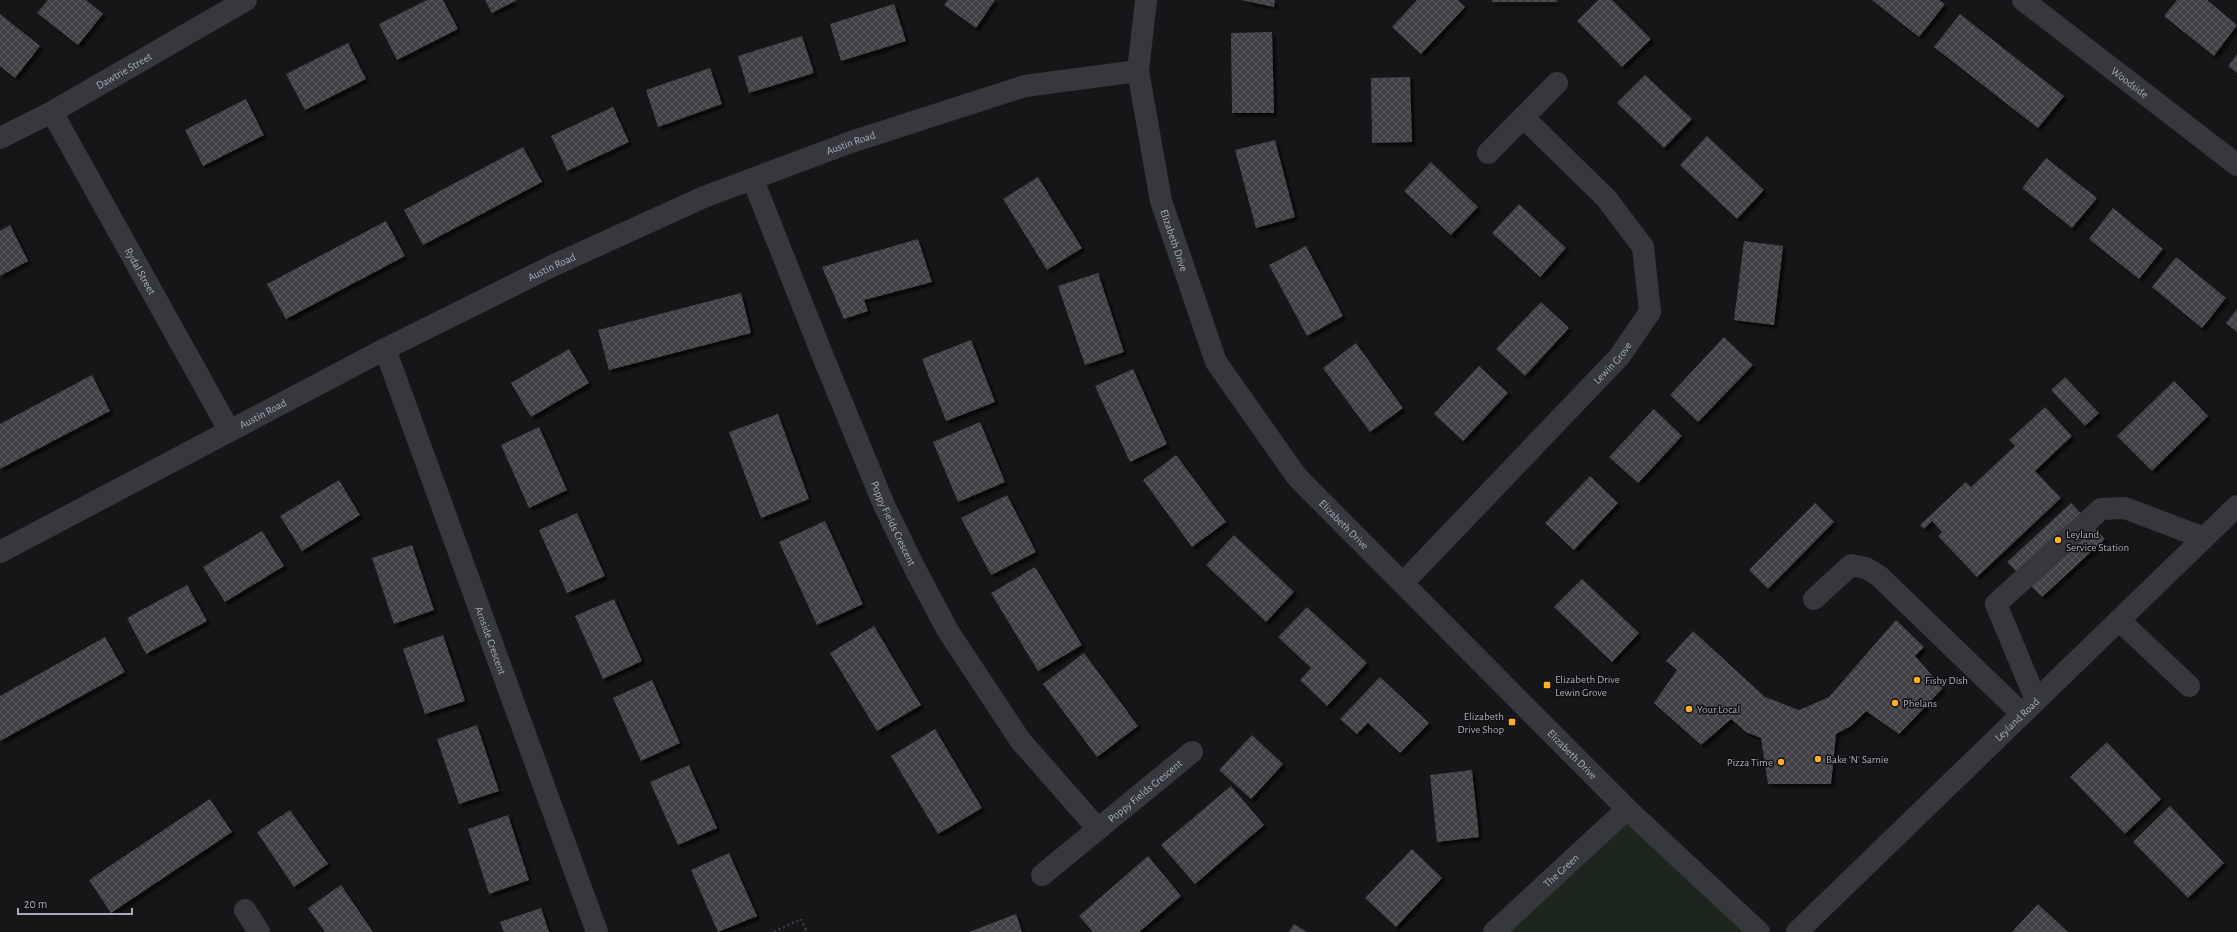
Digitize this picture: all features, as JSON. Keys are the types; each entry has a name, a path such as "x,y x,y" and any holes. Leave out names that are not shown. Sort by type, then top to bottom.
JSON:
{"street":[{"name":"Dawtrie Street","path":"0,138 52,112 246,0"},
{"name":"Elizabeth Drive","path":"1146,0 1138,71 1161,201 1216,362 1297,477 1628,809 1759,932"},
{"name":"Woodside","path":"2023,0 2237,165"},
{"name":"Austin Road","path":"0,552 385,349 550,267 704,197 753,180 851,142 1025,86 1138,71"},
{"path":"1488,153 1557,83"},
{"name":"Rydal Street","path":"52,112 229,430"},
{"name":"Lewin Grove","path":"1402,584 1618,357 1650,312 1642,247 1606,198 1523,118"},
{"name":"Poppy Fields Crescent","path":"753,180 878,490 915,569 948,631 1020,740 1098,829"},
{"name":"Arnside Crescent","path":"385,349 597,932"},
{"name":"Leyland Road","path":"1797,932 2237,506"},
{"path":"2029,707 1996,604 2101,509 2125,508 2204,538"},
{"path":"1814,599 1851,565 1866,568 1879,576 2029,707"},
{"path":"2119,620 2189,686"},
{"name":"Poppy Fields Crescent","path":"1042,875 1192,752"},
{"name":"The Green","path":"1494,932 1628,809"},
{"path":"245,910 259,932"}],"path":[{"path":"774,932 801,920 807,932"}],"shaded area":[{"path":"1627,809 1759,932 1499,932"}],"building":[{"path":"48,0 86,0 103,14 78,45 37,13"},
{"path":"427,0 443,0 458,29 397,60 379,24"},
{"path":"485,0 517,0 492,13"},
{"path":"948,0 995,0 976,28 944,5"},
{"path":"1241,0 1275,0 1274,7"},
{"path":"1417,0 1458,0 1465,7 1421,54 1392,27"},
{"path":"1492,0 1557,0 1557,2 1492,2"},
{"path":"1598,0 1612,0 1651,39 1622,67 1577,21"},
{"path":"1872,0 1939,0 1945,4 1919,37"},
{"path":"2177,0 2207,0 2237,25 2214,56 2164,16"},
{"path":"894,4 906,41 841,61 830,24"},
{"path":"0,14 40,46 15,78 0,66"},
{"path":"1960,14 2064,96 2038,128 1934,47"},
{"path":"1272,32 1274,113 1232,113 1231,33"},
{"path":"802,36 814,73 749,93 738,56"},
{"path":"348,43 366,79 305,110 286,74"},
{"path":"2237,54 2237,73 2228,66"},
{"path":"710,68 722,104 658,127 646,90"},
{"path":"1645,75 1692,119 1664,148 1617,103"},
{"path":"1410,77 1412,142 1372,143 1371,78"},
{"path":"246,99 264,135 203,166 185,130"},
{"path":"613,107 629,142 567,171 551,136"},
{"path":"1707,136 1764,190 1737,219 1680,165"},
{"path":"1275,140 1295,217 1256,228 1235,150"},
{"path":"523,147 542,182 423,245 404,210"},
{"path":"2046,158 2097,198 2072,228 2022,188"},
{"path":"1431,162 1478,207 1451,235 1404,191"},
{"path":"1038,177 1082,248 1047,270 1003,199"},
{"path":"1519,204 1566,248 1540,277 1492,233"},
{"path":"2113,208 2163,249 2139,279 2089,239"},
{"path":"386,221 405,256 286,319 267,284"},
{"path":"10,225 28,261 0,276 0,231"},
{"path":"918,239 932,282 864,300 868,311 844,319 822,267"},
{"path":"1744,241 1783,246 1774,325 1734,320"},
{"path":"1306,246 1343,316 1307,336 1269,265"},
{"path":"2176,257 2226,298 2202,328 2152,287"},
{"path":"1098,273 1124,352 1085,365 1058,286"},
{"path":"741,293 751,333 609,370 598,330"},
{"path":"1541,302 1569,328 1525,376 1496,349"},
{"path":"2237,309 2237,332 2226,323"},
{"path":"1724,337 1753,365 1698,422 1670,395"},
{"path":"971,340 995,402 946,421 922,359"},
{"path":"1356,343 1403,408 1370,432 1323,368"},
{"path":"569,349 589,383 531,417 511,383"},
{"path":"1479,366 1508,393 1463,441 1434,414"},
{"path":"1133,369 1167,444 1130,462 1095,386"},
{"path":"92,375 110,411 0,469 0,424"},
{"path":"2065,377 2099,413 2085,426 2051,390"},
{"path":"2174,381 2208,416 2152,471 2117,436"},
{"path":"2045,407 2072,436 2035,471 2061,498 1977,577 1938,536 1942,532 1932,521 1924,529 1920,525 1966,482 1971,487 2015,446 2009,440"},
{"path":"1654,409 1682,436 1638,483 1609,457"},
{"path":"778,414 809,499 761,518 729,432"},
{"path":"980,422 1005,482 958,502 933,442"},
{"path":"539,427 567,490 529,508 501,445"},
{"path":"1176,455 1226,522 1192,547 1143,480"},
{"path":"1590,476 1618,503 1574,550 1545,523"},
{"path":"339,480 360,515 302,551 280,516"},
{"path":"1007,495 1036,552 991,575 961,518"},
{"path":"1815,503 1834,522 1768,589 1749,570"},
{"path":"2071,503 2105,539 2042,597 2007,562"},
{"path":"577,513 605,576 567,593 539,530"},
{"path":"825,521 863,604 817,625 779,542"},
{"path":"262,531 284,566 225,602 203,567"},
{"path":"1234,535 1294,592 1266,622 1206,565"},
{"path":"412,545 434,610 394,624 372,558"},
{"path":"1035,567 1082,645 1038,671 991,593"},
{"path":"1582,579 1639,633 1612,662 1554,607"},
{"path":"187,585 207,621 146,654 127,618"},
{"path":"614,599 642,661 603,679 575,616"},
{"path":"1307,607 1367,663 1327,706 1300,680 1311,668 1278,637"},
{"path":"1896,620 1924,647 1915,656 1943,688 1899,734 1866,711 1851,726 1836,734 1831,784 1768,784 1761,738 1746,732 1731,719 1701,745 1654,703 1677,670 1666,661 1693,631 1765,697 1799,710 1829,697"},
{"path":"874,626 921,705 877,731 830,653"},
{"path":"443,635 465,701 425,714 403,649"},
{"path":"105,637 125,672 0,741 0,696"},
{"path":"1084,653 1138,726 1097,757 1043,684"},
{"path":"1380,677 1429,723 1400,753 1368,723 1357,734 1340,719"},
{"path":"652,680 680,743 641,761 613,698"},
{"path":"477,725 499,791 459,804 437,739"},
{"path":"935,729 982,808 938,834 891,756"},
{"path":"1252,735 1283,764 1251,799 1219,770"},
{"path":"2107,742 2161,799 2125,834 2070,777"},
{"path":"689,765 717,828 678,845 650,782"},
{"path":"1472,770 1479,837 1437,842 1430,775"},
{"path":"1231,786 1264,825 1195,884 1161,845"},
{"path":"210,799 232,832 111,913 89,880"},
{"path":"2170,806 2224,863 2188,898 2133,842"},
{"path":"290,810 328,864 294,887 257,832"},
{"path":"508,815 529,880 489,894 468,829"},
{"path":"1412,849 1442,878 1396,927 1365,898"},
{"path":"729,853 757,916 718,932 691,870"},
{"path":"1148,856 1181,896 1139,932 1093,932 1079,916"},
{"path":"341,885 373,932 325,932 308,908"},
{"path":"2038,904 2068,932 2012,932"},
{"path":"541,908 549,932 504,932 500,922"},
{"path":"1016,914 1022,932 969,932"},
{"path":"1294,924 1307,932 1289,932"}],"place":[{"name":"Leyland Service Station","path":"2058,540"},
{"name":"Fishy Dish","path":"1917,680"},
{"name":"Elizabeth Drive Lewin Grove","path":"1547,685"},
{"name":"Phelans","path":"1895,703"},
{"name":"Your Local","path":"1689,709"},
{"name":"Elizabeth Drive Shop","path":"1512,722"},
{"name":"Bake 'N' Sarnie","path":"1818,759"},
{"name":"Pizza Time","path":"1781,762"}]}
